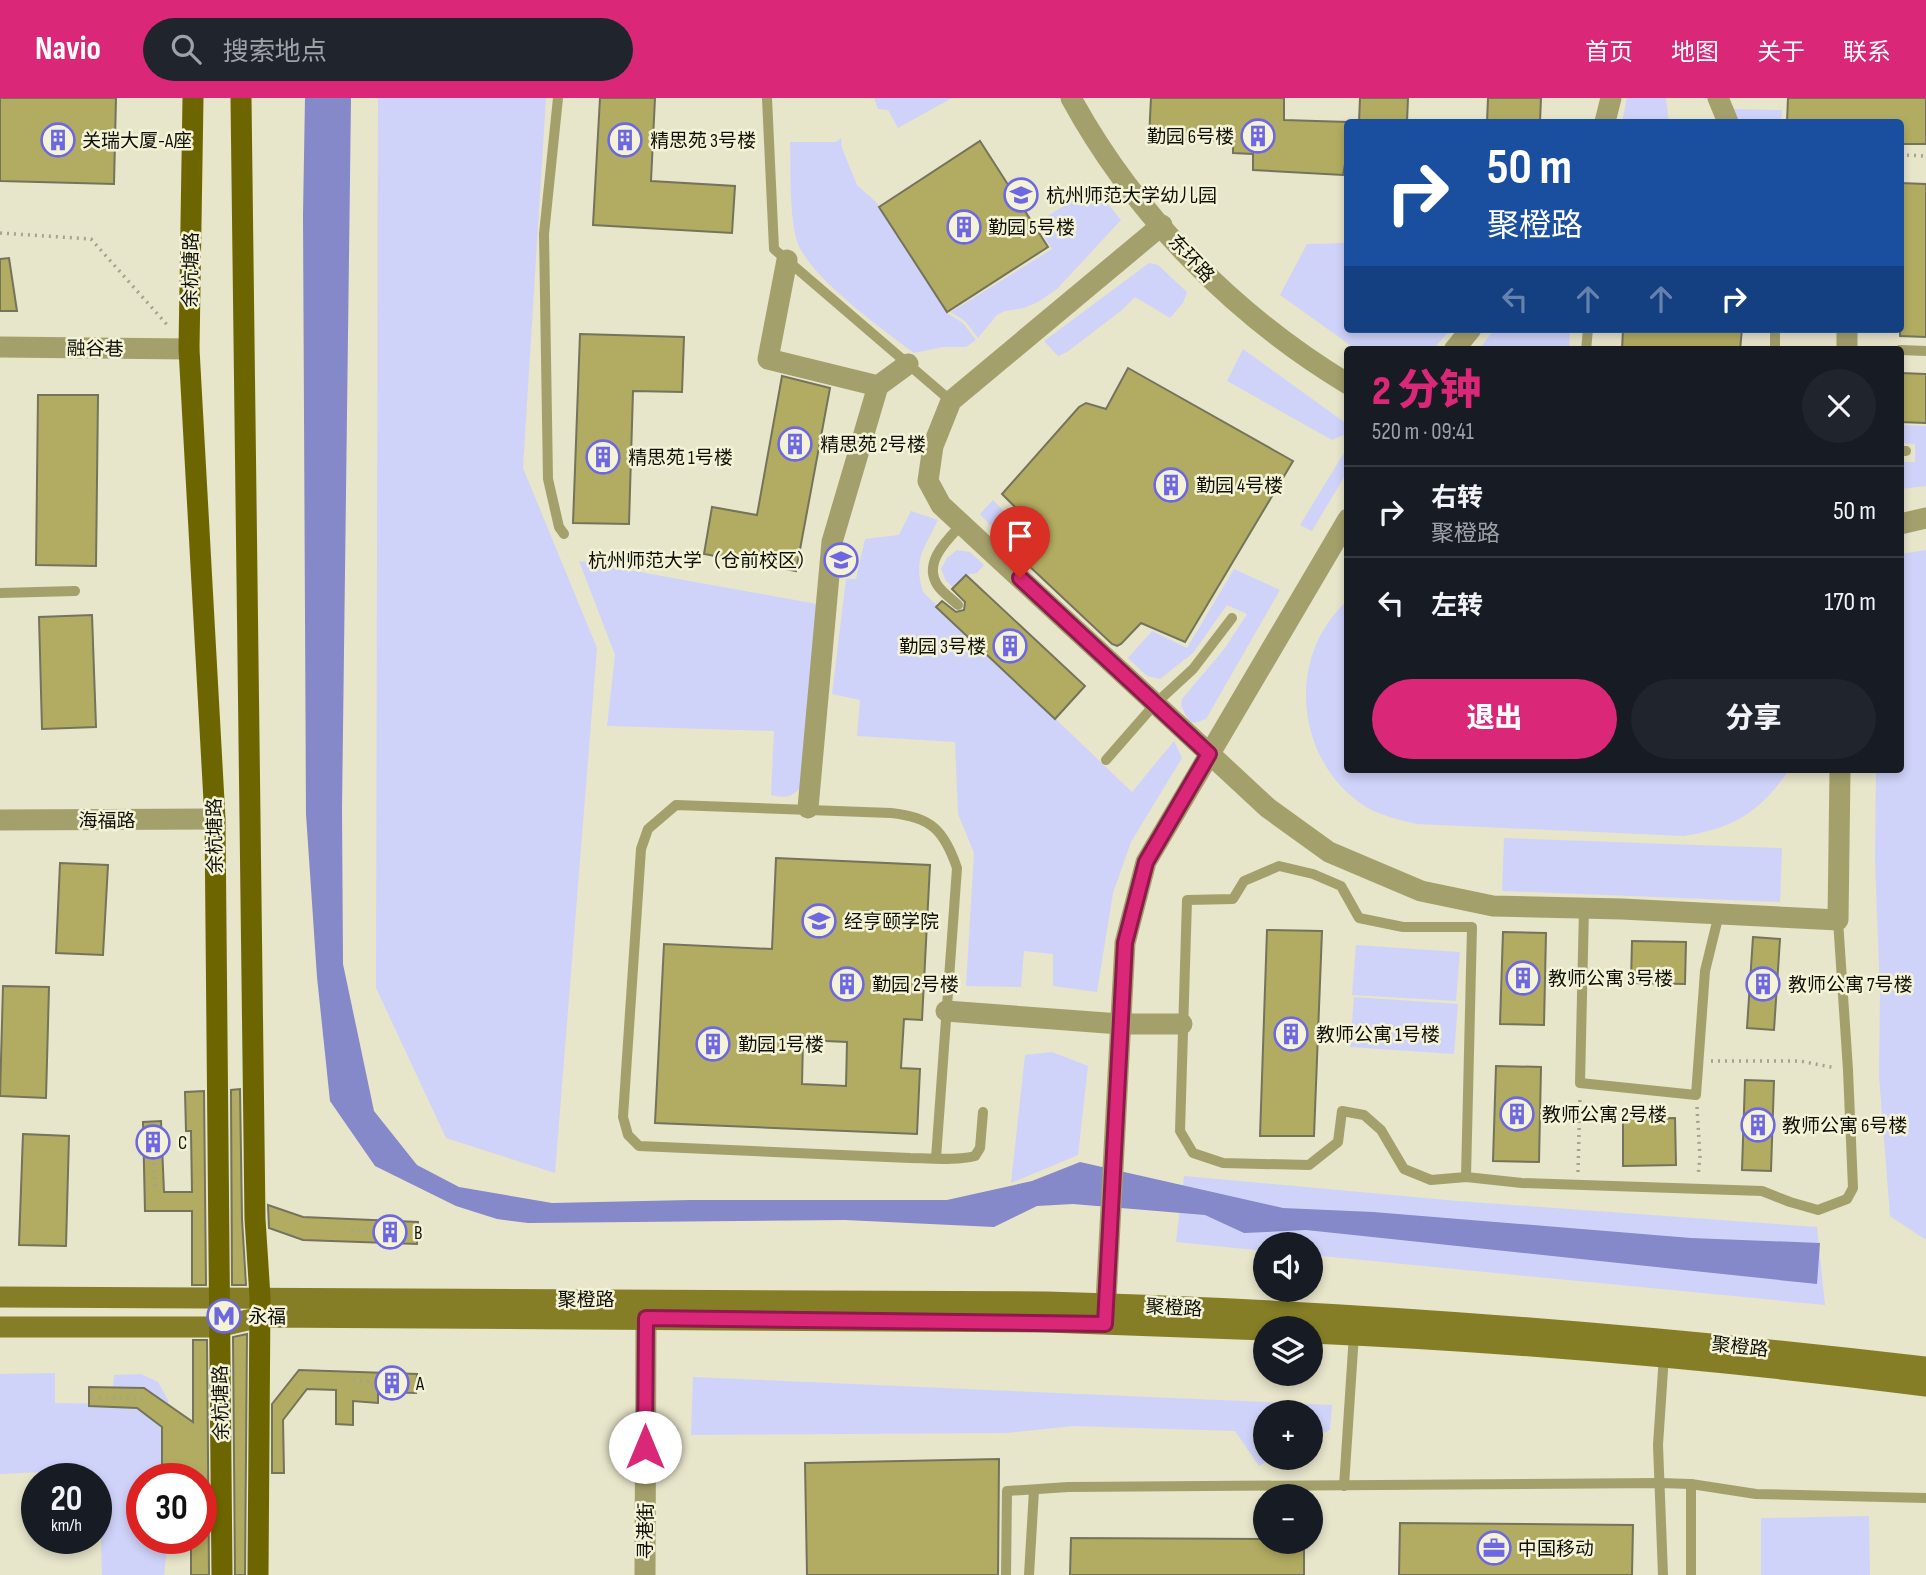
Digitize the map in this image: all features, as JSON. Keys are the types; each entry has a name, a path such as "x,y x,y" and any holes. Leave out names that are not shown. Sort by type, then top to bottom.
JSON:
{"main road":[{"name":"余杭塘路","path":"193,98 189,349 215,819 222,1575"},
{"name":"余杭塘路","path":"240,98 255,1219 260,1307 258,1575"}],"street":[{"name":"东环路","path":"1071,98 1086,127 1125,184 1196,263 1241,306 1313,363 1344,382"},
{"path":"1606,119 1611,98"},
{"path":"1718,98 1727,119"},
{"path":"1162,225 951,401 933,446 928,481 940,505 1268,807 1329,852 1421,891 1493,906 1838,920 1840,773"},
{"path":"787,260 768,359 878,386"},
{"name":"融谷巷","path":"0,347 189,349"},
{"path":"808,808 831,542 878,386 908,364"},
{"path":"1904,523 1926,518"},
{"path":"1106,1314 1125,943 1146,862 1344,526"},
{"name":"海福路","path":"0,820 215,819"},
{"path":"946,1011 1120,1024 1182,1024"},
{"name":"聚橙路","path":"0,1297 218,1297 260,1307 646,1318 1106,1314 1253,1330"},
{"name":"聚橙路","path":"0,1327 218,1326 260,1307 1106,1314 1354,1326 1926,1367"},
{"name":"寻港街","path":"645,1575 646,1318"},
{"name":"聚橙路","path":"1323,1330 1354,1326"},
{"name":"聚橙路","path":"1664,1348 1926,1386"}],"lane":[{"path":"558,98 544,248 548,479 559,527 564,534"},
{"path":"766,98 774,249 951,401"},
{"path":"1904,350 1926,351"},
{"path":"958,605 937,585 934,573 935,560 942,546 962,524"},
{"path":"0,593 75,592"},
{"path":"1106,760 1155,704 1193,669 1232,618"},
{"path":"936,1158 957,868 949,844 934,826 912,815 808,808 676,805 648,829 641,849 623,1116 628,1135 639,1146 936,1158 975,1156 980,1148 983,1112"},
{"path":"1318,876 1329,852"},
{"path":"1472,927 1402,927 1359,918 1341,886 1318,876 1279,866 1244,881 1233,899 1186,901 1180,1131 1193,1153 1223,1163 1309,1165 1338,1142 1342,1111 1364,1115 1381,1130 1404,1168 1431,1180 1466,1177 1522,1183 1762,1191 1818,1210 1847,1199 1853,1188 1849,1070 1838,920"},
{"path":"1466,1177 1472,927 1479,903"},
{"path":"1584,908 1580,1083 1696,1095 1705,971 1719,914"},
{"path":"1344,1486 1354,1326"},
{"path":"1663,1575 1658,1445 1664,1348"},
{"path":"1006,1575 1007,1491 1068,1487 1660,1483 1691,1484 1756,1494 1926,1498"},
{"path":"1691,1484 1691,1575"},
{"path":"1029,1575 1034,1490"}],"path":[{"path":"1904,155 1926,156"},
{"path":"0,233 91,239 189,349"},
{"path":"1699,1061 1800,1061 1849,1070"},
{"path":"1577,1185 1580,1083"},
{"path":"1696,1095 1700,1157 1696,1189"},
{"path":"153,1128 155,1186"},
{"path":"351,1231 407,1233"},
{"path":"353,1381 410,1383"},
{"path":"92,1397 148,1399"}],"shaded area":[{"path":"378,98 546,98 523,468 597,648 555,1173 446,1138 376,988"},
{"path":"874,98 952,98 898,128 888,110 878,109"},
{"path":"1627,98 1666,98 1669,119 1623,119"},
{"path":"1733,109 1782,110 1781,119 1738,119"},
{"path":"841,138 842,148 857,185 877,203 947,313 963,323 976,340 966,347 943,347 914,353 829,284 802,252 796,238 792,215 790,142 836,142"},
{"path":"1096,189 1121,220 1057,289 1038,302 997,315 978,338 965,321 951,312 1052,249 1036,224"},
{"path":"1344,243 1344,333 1447,333 1436,346 1351,346 1280,295 1307,244"},
{"path":"1149,263 1158,265 1187,292 1183,303 1170,318 1135,297 1067,352 1058,356 1044,341"},
{"path":"1492,333 1570,333 1569,346 1481,346"},
{"path":"1243,349 1344,422 1344,435 1332,440 1227,381"},
{"path":"1904,425 1926,426 1926,486 1904,489 1904,462 1915,462 1915,444 1904,443"},
{"path":"1344,453 1344,477 1312,531 1300,525"},
{"path":"993,500 1012,520 1001,537 980,514"},
{"path":"911,511 938,520 924,547 920,562 923,592 1132,792 1174,741 1182,758 1131,842 1113,893 1097,992 1053,986 1053,954 1024,951 1021,987 966,986 974,853 958,814 955,742 857,736 860,700 832,694 846,579 856,579 865,539 899,535"},
{"path":"957,550 970,552 984,565 977,573 966,575 954,588 946,581 941,569 947,558"},
{"path":"1926,550 1926,1240 1890,1216 1879,1076 1876,773 1904,773 1904,554"},
{"path":"579,561 817,604 801,787 797,791 788,796 771,795 774,731 607,726 615,655"},
{"path":"1234,569 1280,590 1206,719 1194,723 1189,721 1181,706 1182,699 1225,648 1247,614 1227,605 1193,653 1160,679 1147,676 1128,658 1152,631 1187,648"},
{"path":"1344,604 1344,773 1787,773 1768,797 1745,816 1718,828 1684,836 1417,824 1378,813 1342,788 1324,764 1312,737 1307,708 1307,679 1314,650 1327,624"},
{"path":"1504,838 1782,848 1780,902 1502,891"},
{"path":"1356,945 1460,952 1456,1001 1352,995"},
{"path":"1354,997 1458,1004 1454,1054 1350,1047"},
{"path":"1052,1052 1088,1066 1078,1155 1011,1183 1025,1055"},
{"path":"1184,1176 1458,1201 1817,1227 1825,1305 1323,1256 1323,1232 1253,1232 1253,1250 1176,1242"},
{"path":"55,1373 55,1403 112,1404 114,1375 141,1374 158,1382 168,1400 170,1463 126,1463 126,1554 166,1554 164,1575 102,1575 101,1554 112,1554 112,1463 21,1463 21,1473 0,1474 0,1374"},
{"path":"693,1377 1253,1402 1253,1457 1235,1431 1074,1426 1007,1433 691,1435"},
{"path":"1323,1405 1332,1405 1330,1430 1323,1433"},
{"path":"1869,1516 1870,1575 1761,1575 1761,1518"}],"water":[{"path":"305,98 351,98 342,809 343,964 374,1111 417,1165 459,1187 552,1203 947,1200 1032,1181 1080,1162 1283,1208 1373,1212 1691,1238 1820,1243 1817,1284 1306,1230 1244,1233 1205,1215 1073,1204 1037,1206 994,1227 845,1220 528,1223 497,1219 456,1206 375,1166 330,1101 317,977 306,814 303,215"}],"building":[{"name":"关瑞大厦-A座","path":"0,98 116,98 114,184 0,181"},
{"name":"精思苑 3号楼","path":"600,98 655,98 651,181 735,186 732,233 593,225"},
{"path":"1151,98 1284,98 1284,120 1344,122 1344,169 1343,175 1253,170 1253,154 1233,153 1233,141 1149,138"},
{"path":"1360,98 1408,98 1407,119 1359,119"},
{"path":"1488,98 1541,98 1540,119 1487,119"},
{"path":"1788,98 1926,98 1926,144 1904,144 1904,119 1787,119"},
{"name":"勤园 5号楼","path":"980,141 1048,247 947,312 879,207"},
{"path":"1904,183 1926,184 1926,337 1900,336 1900,333 1904,333"},
{"path":"9,258 17,311 0,311 0,259"},
{"path":"1623,333 1742,333 1740,346 1622,346"},
{"name":"精思苑 1号楼","path":"580,334 684,337 682,392 633,391 629,524 573,523"},
{"name":"勤园 4号楼","path":"1128,368 1293,461 1185,642 1141,623 1121,644 1112,644 1008,546 1030,522 1002,494 1079,407 1086,403 1106,409"},
{"path":"1904,373 1926,374 1926,423 1904,422"},
{"name":"精思苑 2号楼","path":"782,376 830,388 796,571 704,554 712,507 757,515"},
{"path":"38,395 98,395 96,566 36,565"},
{"name":"勤园 3号楼","path":"966,575 1085,686 1055,719 936,607 942,601 956,612 964,610 965,602 952,589"},
{"path":"92,615 96,727 42,729 39,617"},
{"name":"勤园 2号楼","path":"776,858 930,865 922,1020 904,1019 901,1068 920,1069 917,1134 655,1123 664,944 772,949","holes":["803,1040 847,1042 846,1086 802,1084"]},
{"path":"60,863 108,865 103,955 56,953"},
{"name":"教师公寓 1号楼","path":"1267,930 1322,931 1314,1136 1260,1136"},
{"name":"教师公寓 3号楼","path":"1503,932 1546,933 1544,1025 1500,1024"},
{"name":"教师公寓 7号楼","path":"1753,937 1780,939 1774,1030 1747,1028"},
{"path":"1632,941 1686,942 1685,984 1631,983"},
{"path":"3,986 49,987 46,1098 0,1096"},
{"name":"教师公寓 2号楼","path":"1496,1066 1541,1067 1539,1162 1493,1161"},
{"name":"教师公寓 6号楼","path":"1745,1080 1774,1081 1771,1171 1742,1170"},
{"path":"240,1089 246,1285 232,1285 231,1090"},
{"path":"204,1091 206,1285 192,1285 192,1211 145,1211 143,1122 161,1121 164,1192 192,1192 191,1131 186,1131 185,1092"},
{"path":"1675,1118 1676,1165 1623,1166 1623,1119"},
{"path":"23,1134 69,1136 66,1246 19,1245"},
{"path":"268,1205 303,1217 418,1222 417,1244 303,1240 269,1228"},
{"path":"247,1334 245,1575 235,1575 233,1337"},
{"path":"193,1340 207,1340 208,1463 162,1463 162,1427 137,1408 89,1406 89,1387 144,1388 193,1422"},
{"path":"299,1370 417,1374 416,1393 378,1392 378,1403 353,1401 353,1425 336,1424 336,1390 307,1389 283,1420 284,1473 272,1473 272,1404"},
{"path":"999,1459 998,1575 807,1575 805,1463"},
{"path":"1400,1523 1633,1525 1632,1575 1399,1575"},
{"path":"1071,1538 1253,1539 1253,1554 1304,1554 1304,1575 1070,1575"},
{"path":"191,1554 209,1554 209,1575 191,1575"}],"place":[{"name":"勤园 6号楼","path":"1258,136"},
{"name":"关瑞大厦-A座","path":"58,140"},
{"name":"精思苑 3号楼","path":"625,140"},
{"name":"杭州师范大学幼儿园","path":"1021,195"},
{"name":"勤园 5号楼","path":"964,227"},
{"name":"精思苑 2号楼","path":"795,444"},
{"name":"精思苑 1号楼","path":"603,457"},
{"name":"勤园 4号楼","path":"1171,485"},
{"name":"杭州师范大学（仓前校区）","path":"841,560"},
{"name":"勤园 3号楼","path":"1010,646"},
{"name":"经亨颐学院","path":"819,921"},
{"name":"教师公寓 3号楼","path":"1523,978"},
{"name":"勤园 2号楼","path":"847,984"},
{"name":"教师公寓 7号楼","path":"1763,984"},
{"name":"教师公寓 1号楼","path":"1291,1034"},
{"name":"勤园 1号楼","path":"713,1044"},
{"name":"教师公寓 2号楼","path":"1517,1114"},
{"name":"教师公寓 6号楼","path":"1758,1125"},
{"name":"C","path":"153,1142"},
{"name":"B","path":"390,1232"},
{"name":"永福","path":"224,1316"},
{"name":"A","path":"392,1383"},
{"name":"中国移动","path":"1494,1548"}],"route":[{"path":"645,1447 646,1318 1105,1324 1125,943 1146,862 1209,754 1020,578"}]}
